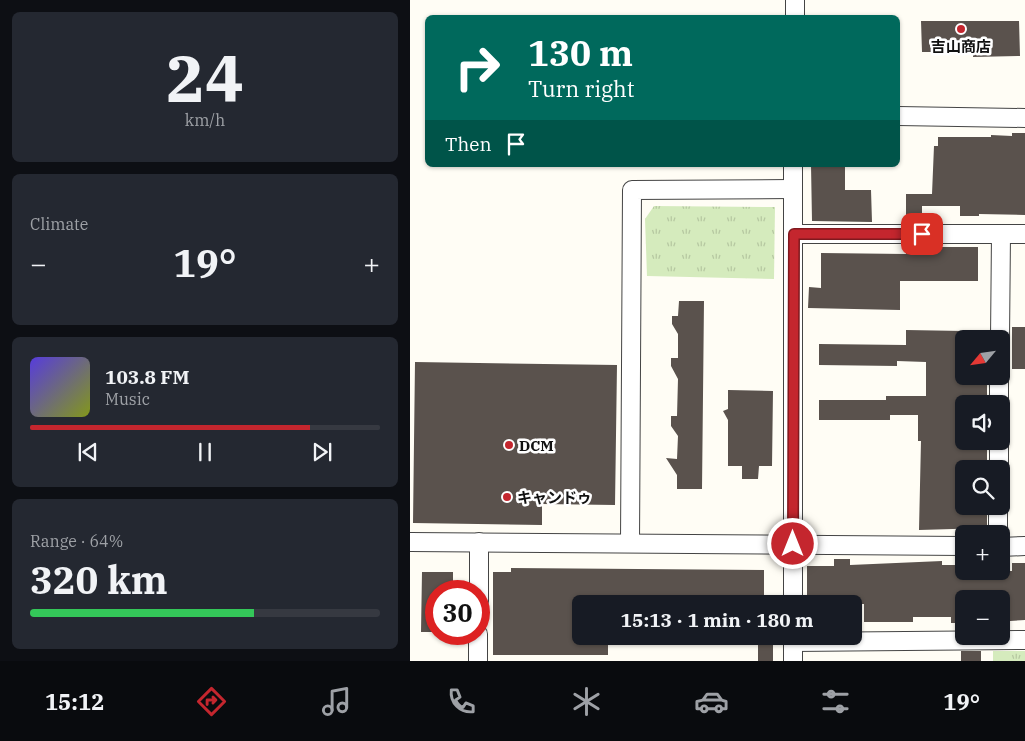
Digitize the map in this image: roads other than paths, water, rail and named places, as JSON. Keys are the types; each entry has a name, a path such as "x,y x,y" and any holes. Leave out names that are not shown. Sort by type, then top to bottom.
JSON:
{"street":[{"path":"795,0 795,15"},
{"path":"900,116 1025,118"},
{"path":"793,167 793,595"},
{"path":"630,543 632,190 792,189"},
{"path":"794,234 1025,234"},
{"path":"1000,330 1001,234"},
{"path":"410,542 955,546"},
{"path":"479,542 479,580"},
{"path":"1010,546 1025,546"},
{"path":"862,639 1025,640"},
{"path":"478,645 478,661"},
{"path":"793,645 793,661"}],"place":[{"name":"吉山商店","path":"961,29"},
{"name":"DCM","path":"509,445"},
{"name":"キャンドゥ","path":"507,497"}]}
